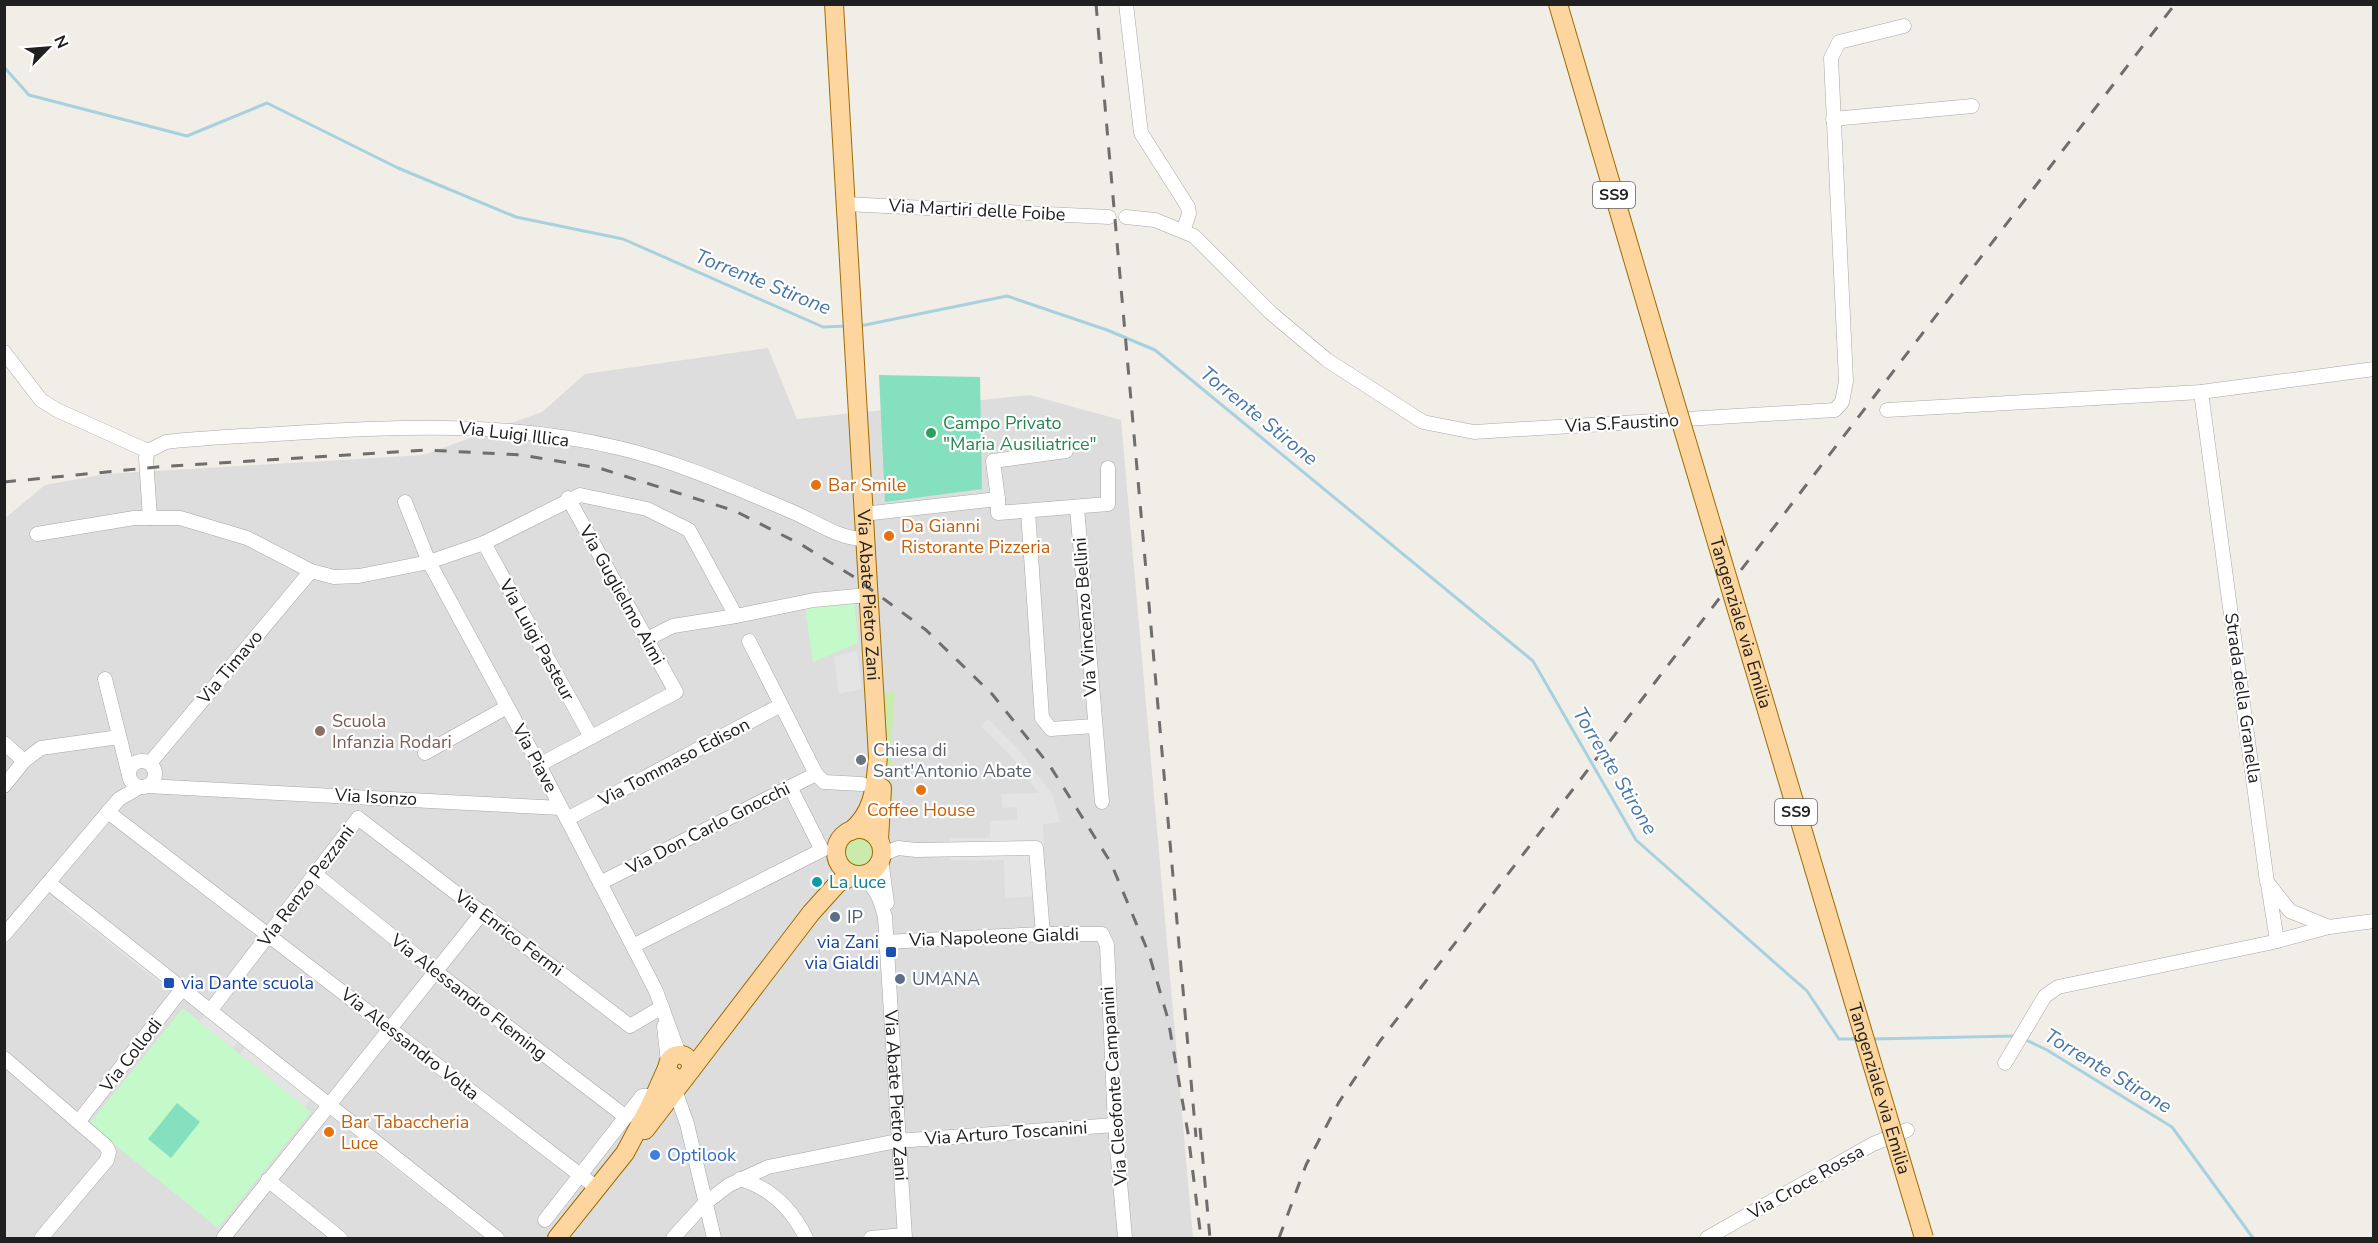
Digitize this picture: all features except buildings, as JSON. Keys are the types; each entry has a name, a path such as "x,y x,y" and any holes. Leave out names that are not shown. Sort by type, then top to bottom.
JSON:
{"main road":[{"name":"Via Abate Pietro Zani","path":"834,4 878,757 883,780 881,851"},
{"name":"Tangenziale via Emilia","path":"1558,4 1924,1239"},
{"name":"Via Abate Pietro Zani","path":"851,831 863,821 874,796 878,757"},
{"path":"557,1236 631,1143 679,1068 701,1060 714,1039 811,913 838,883 874,871 881,851 867,830 851,831 841,839 828,884 811,913"},
{"path":"837,857 843,869 858,875"}],"street":[{"path":"1126,4 1139,127 1147,145 1188,207 1189,214 1183,231"},
{"name":"Via S.Faustino","path":"1126,217 1155,220 1203,242 1271,313 1303,341 1424,422 1474,432 1832,411 1842,402 1846,381 1831,58 1839,42 1904,26"},
{"path":"1833,119 1972,106"},
{"name":"Via Martiri delle Foibe","path":"845,204 1109,217"},
{"path":"4,352 41,400 148,451 146,459 150,518"},
{"path":"1887,410 2201,392 2373,369"},
{"name":"Strada della Granella","path":"2201,392 2267,882 2277,941"},
{"name":"Via Luigi Illica","path":"148,451 166,442 179,440 367,427 459,426 527,433 617,447 662,459 708,476 827,530 865,539"},
{"path":"1066,451 993,461 998,513 1108,504 1108,468"},
{"path":"38,534 150,518 180,518 247,538 311,571 334,577 359,576 429,562 484,543 568,498 580,495 647,509 688,530 736,616"},
{"name":"Via Guglielmo Aimi","path":"568,498 676,692 591,737"},
{"path":"863,514 998,499"},
{"name":"Via Piave","path":"405,502 429,562 539,765 633,946 663,1011 679,1068 687,1137"},
{"name":"Via Vincenzo Bellini","path":"1077,508 1102,802"},
{"path":"1028,511 1042,718 1051,729 1094,726"},
{"name":"Via Luigi Pasteur","path":"484,543 591,737"},
{"name":"Via Timavo","path":"149,764 311,571"},
{"path":"647,639 673,626 814,600 868,595"},
{"path":"749,640 816,774 824,782 862,784"},
{"path":"105,679 128,773 132,784 144,787"},
{"name":"Via Tommaso Edison","path":"564,813 781,705"},
{"path":"425,753 507,707"},
{"path":"4,786 24,761 41,748 119,737"},
{"name":"Via Isonzo","path":"119,737 149,764 190,789"},
{"path":"539,765 591,737"},
{"path":"4,743 24,761"},
{"path":"4,935 119,799 131,765 149,764 152,782 119,799"},
{"name":"Via Don Carlo Gnocchi","path":"600,883 816,774"},
{"name":"Via Isonzo","path":"144,787 410,798 564,813"},
{"path":"633,946 822,850 790,787"},
{"name":"Via Alessandro Volta","path":"108,812 597,1188"},
{"name":"Via Renzo Pezzani","path":"210,1011 358,818"},
{"name":"Via Enrico Fermi","path":"358,818 630,1026 663,1011"},
{"path":"881,851 898,848 916,850 1036,848 1042,934"},
{"name":"Via Abate Pietro Zani","path":"881,851 887,903 885,942 904,1237"},
{"name":"Via Alessandro Fleming","path":"315,874 435,971 626,1117"},
{"name":"Via Abate Pietro Zani","path":"858,875 874,887 885,916"},
{"path":"2267,882 2290,911 2329,927"},
{"path":"49,883 497,1239"},
{"path":"225,1238 327,1104 483,912"},
{"path":"2005,1063 2044,996 2058,987 2277,941 2329,927 2373,921"},
{"name":"Via Napoleone Gialdi","path":"885,942 1042,934 1102,934"},
{"name":"Via Cleofonte Campanini","path":"1102,934 1107,945 1115,1125 1125,1239"},
{"name":"Via Collodi","path":"79,1122 183,989"},
{"path":"4,1058 106,1146 109,1152 107,1160 42,1237 44,1239"},
{"path":"545,1220 642,1096 676,1112 687,1137 714,1239"},
{"name":"Via Arturo Toscanini","path":"673,1239 704,1204 740,1179 768,1167 897,1141 1115,1125"},
{"name":"Via Croce Rossa","path":"1707,1239 1873,1144 1907,1130"},
{"path":"740,1179 758,1184 783,1203 806,1239"},
{"path":"268,1180 340,1239"},
{"path":"871,1239 904,1237"}],"shaded area":[{"path":"768,348 797,419 1030,395 1121,420 1193,1238 5,1238 4,519 45,485 106,474 423,455 542,412 585,374"},
{"path":"857,651 862,689 839,694 834,657"},
{"path":"988,719 1018,749 1053,796 1060,822 1043,824 1046,896 1005,898 1004,860 950,860 950,838 990,838 990,821 1017,820 1017,807 1002,808 1001,794 1039,793 1010,755 981,726"},
{"path":"65,904 164,981 161,984 63,907"},
{"path":"206,1014 239,1041 233,1048 199,1022"},
{"path":"246,1046 311,1099 305,1107 240,1054"},
{"path":"384,1155 486,1236 484,1238 382,1158"}],"green space":[{"name":"Campo Privato \"Maria Ausiliatrice\"","path":"879,375 980,377 982,489 885,502"},
{"path":"854,600 858,643 813,662 805,608"},
{"path":"895,692 891,745 893,816 884,815 888,791 883,693"},
{"path":"859,836 870,840 874,851 870,862 859,866 848,862 844,851 848,840"},
{"path":"183,1008 311,1112 218,1228 89,1124"},
{"path":"177,1103 200,1122 171,1158 148,1139"}],"waterway":[{"name":"Torrente Stirone","path":"4,67 29,95 187,136 267,103 398,168 516,217 623,239 823,327 848,326"},
{"name":"Torrente Stirone","path":"860,326 1007,296 1107,330 1155,350 1533,661 1636,840 1807,991 1839,1039 1859,1039"},
{"name":"Torrente Stirone","path":"1872,1039 2015,1036"},
{"name":"Torrente Stirone","path":"2024,1039 2047,1050 2172,1127 2253,1238"}],"railway":[{"path":"1096,4 1196,1137"},
{"path":"1279,1238 1306,1165 1339,1102 1380,1041 2175,4"},
{"path":"4,482 157,467 427,450 522,455 599,468 735,511 802,545 854,577 926,630 992,694 1050,766 1111,863 1149,954 1168,1019 1188,1133 1201,1238"},
{"path":"1200,1128 1210,1238"}],"place":[{"name":"Campo Privato \"Maria Ausiliatrice\"","path":"931,433"},
{"name":"Bar Smile","path":"816,485"},
{"name":"Da Gianni Ristorante Pizzeria","path":"889,536"},
{"name":"Scuola Infanzia Rodari","path":"320,731"},
{"name":"Chiesa di Sant'Antonio Abate","path":"861,760"},
{"name":"Coffee House","path":"921,790"},
{"name":"La luce","path":"817,882"},
{"name":"IP","path":"835,917"},
{"name":"via Zani via Gialdi","path":"891,952"},
{"name":"UMANA","path":"900,979"},
{"name":"via Dante scuola","path":"169,983"},
{"name":"Bar Tabaccheria Luce","path":"329,1132"},
{"name":"Optilook","path":"655,1155"}]}
